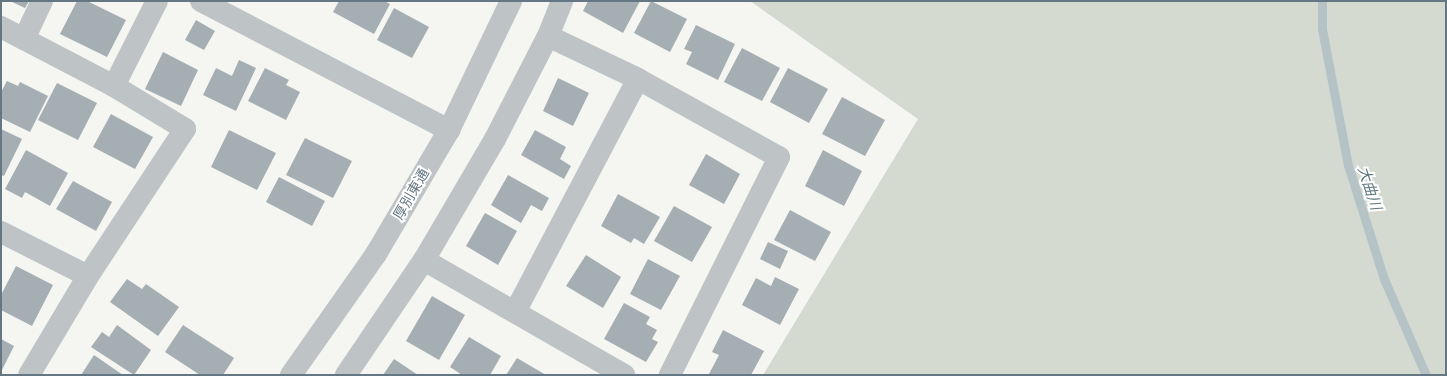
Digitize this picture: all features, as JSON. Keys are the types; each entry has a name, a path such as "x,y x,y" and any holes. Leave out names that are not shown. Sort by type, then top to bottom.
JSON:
{"street":[{"path":"24,39 42,1"},
{"path":"114,86 156,1"},
{"path":"201,1 449,130"},
{"name":"厚別東通","path":"291,375 376,254 449,130 511,1"},
{"path":"346,375 424,260 495,139 548,36 562,1"},
{"path":"1,27 114,86 185,129 88,276 29,375"},
{"path":"548,36 638,79 779,157 670,375"},
{"path":"516,312 638,79"},
{"path":"1,232 88,276"},
{"path":"424,260 624,375"}],"shaded area":[{"path":"750,1 1446,1 1446,375 763,375 918,119"}],"building":[{"path":"10,1 29,1 25,8"},
{"path":"77,1 87,1 126,20 107,57 60,34"},
{"path":"339,1 384,1 390,4 374,34 333,12"},
{"path":"588,1 640,1 623,33 583,11"},
{"path":"651,1 687,19 670,52 634,33"},
{"path":"394,8 429,27 412,58 377,40"},
{"path":"196,20 215,31 204,50 185,40"},
{"path":"696,25 735,44 718,80 686,64 692,52 684,49"},
{"path":"742,48 780,68 762,101 724,82"},
{"path":"163,52 198,70 181,106 145,89"},
{"path":"239,60 256,68 236,111 203,95 216,68 232,76"},
{"path":"265,68 289,80 286,85 300,92 286,120 248,101"},
{"path":"788,68 828,89 809,123 770,102"},
{"path":"558,78 589,93 573,126 543,111"},
{"path":"7,81 18,86 20,82 48,96 30,132 1,118 1,92"},
{"path":"57,83 97,103 78,140 38,120"},
{"path":"842,97 885,120 865,156 822,134"},
{"path":"111,114 153,137 135,169 93,147"},
{"path":"1,129 22,139 4,176 1,175"},
{"path":"229,130 276,153 257,190 211,167"},
{"path":"535,130 566,147 560,159 571,166 564,179 521,155"},
{"path":"305,138 352,161 333,198 286,175"},
{"path":"26,150 68,173 50,206 25,192 22,198 5,189"},
{"path":"823,150 862,171 844,206 805,186"},
{"path":"706,154 740,174 724,204 689,185"},
{"path":"508,175 549,198 542,211 531,205 521,223 491,205"},
{"path":"279,177 325,201 312,226 266,202"},
{"path":"73,181 112,202 96,231 56,209"},
{"path":"618,194 660,217 644,244 634,238 631,243 601,226"},
{"path":"674,206 712,227 692,262 654,241"},
{"path":"790,210 831,232 815,261 774,240"},
{"path":"485,213 517,231 498,265 466,246"},
{"path":"768,242 788,251 780,269 760,259"},
{"path":"586,255 621,277 603,308 566,286"},
{"path":"648,259 680,276 661,310 630,294"},
{"path":"16,266 53,285 32,326 1,310 1,295"},
{"path":"775,277 799,289 780,325 742,305 756,278 771,286"},
{"path":"127,279 142,289 146,284 179,307 158,336 110,302"},
{"path":"432,296 465,315 439,360 406,341"},
{"path":"624,303 650,317 646,324 657,330 652,339 658,342 646,362 604,339"},
{"path":"117,325 151,350 134,375 91,347 102,332 109,337"},
{"path":"183,325 234,358 223,375 200,375 165,352"},
{"path":"723,330 764,351 751,375 709,374 719,355 712,352"},
{"path":"469,337 501,356 490,375 462,375 450,367"},
{"path":"1,339 14,346 1,372"},
{"path":"94,355 123,375 81,375"},
{"path":"517,358 546,375 506,375"},
{"path":"394,359 418,375 383,375"}],"waterway":[{"name":"大曲川","path":"1322,1 1322,29 1348,165 1384,279 1426,375"}]}
